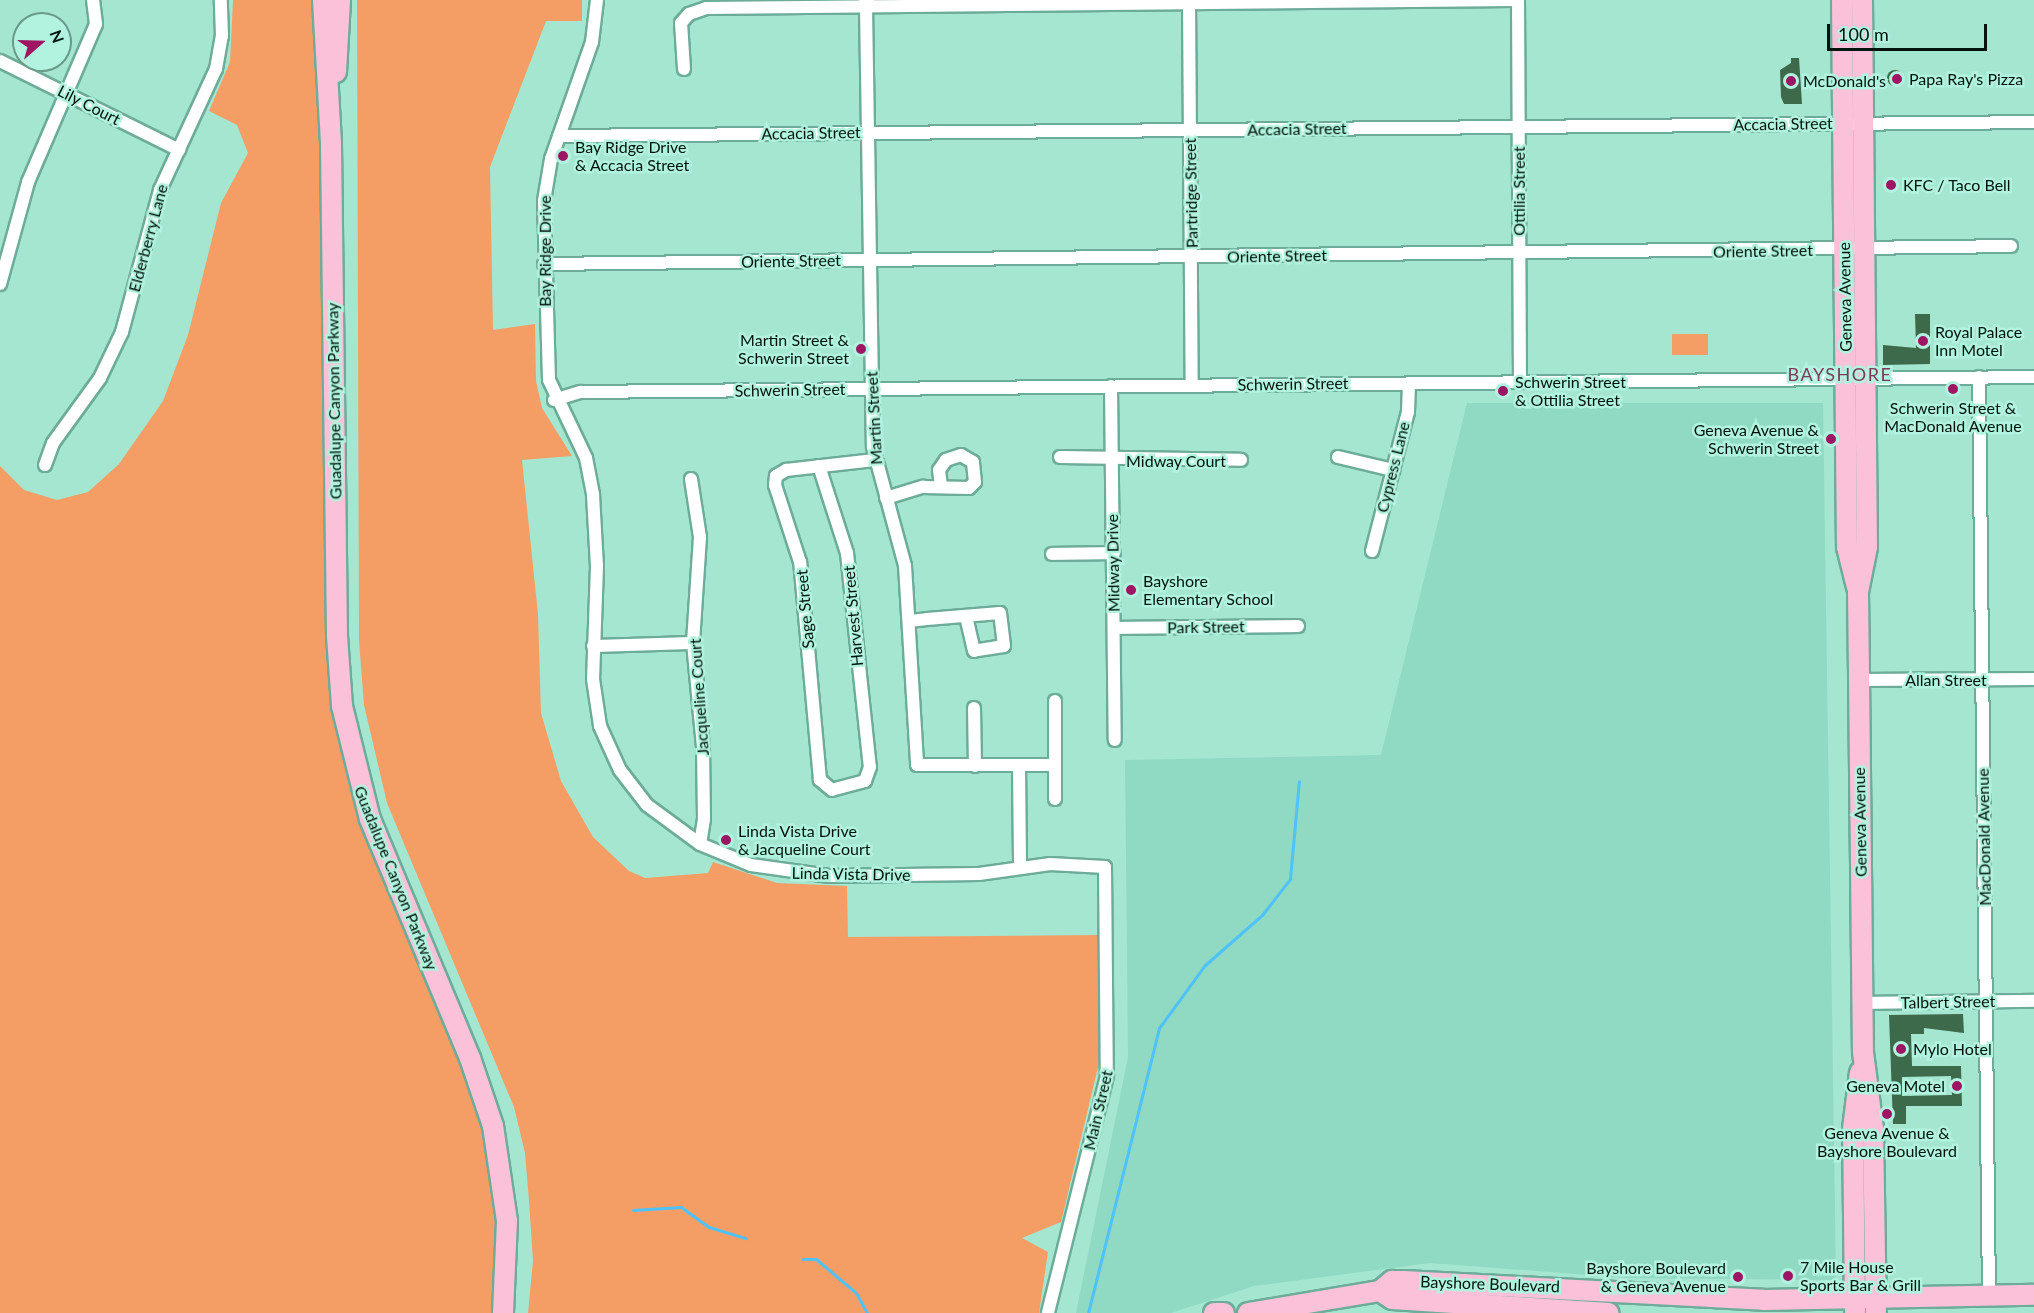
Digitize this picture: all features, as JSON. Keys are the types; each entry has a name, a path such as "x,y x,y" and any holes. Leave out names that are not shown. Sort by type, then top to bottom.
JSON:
{"main road":[{"name":"Guadalupe Canyon Parkway","path":"323,0 331,144 337,625 342,706 370,819 490,1114 507,1221 503,1313"},
{"name":"Guadalupe Canyon Parkway","path":"331,144 340,0"},
{"name":"Geneva Avenue","path":"1842,0 1847,547 1858,592"},
{"name":"Geneva Avenue","path":"1862,0 1867,547 1858,592 1862,1003 1863,1052 1873,1129 1876,1306"},
{"name":"Geneva Avenue","path":"1855,1307 1853,1129 1863,1052"},
{"name":"Bayshore Boulevard","path":"1248,1313 1380,1291 1392,1281 1416,1280 1855,1307 2034,1295"},
{"name":"Bayshore Boulevard","path":"1380,1291 1392,1299 1609,1313"},
{"path":"1214,1313 1224,1313"}],"street":[{"path":"0,284 28,182 96,24 93,0"},
{"name":"Elderberry Lane","path":"45,465 49,449 92,392 115,348 160,190 216,69 222,36 221,0"},
{"name":"Bay Ridge Drive","path":"554,400 548,370 544,264 546,180 559,135 589,52 597,0"},
{"path":"684,69 680,29 684,18 695,11 866,3 1513,0"},
{"name":"Ottilia Street","path":"1518,0 1520,382"},
{"name":"Partridge Street","path":"1189,2 1192,385"},
{"name":"Martin Street","path":"866,3 874,459 903,552 917,765 1055,765"},
{"name":"Lily Court","path":"0,61 179,150"},
{"name":"Accacia Street","path":"559,135 2034,122"},
{"name":"Oriente Street","path":"544,264 1865,250 2011,246"},
{"name":"MacDonald Avenue","path":"1979,377 1989,1297"},
{"name":"Schwerin Street","path":"554,400 582,392 2034,377"},
{"name":"Cypress Lane","path":"1372,551 1407,412 1409,383"},
{"name":"Midway Drive","path":"1111,386 1115,740"},
{"name":"Linda Vista Drive","path":"554,400 591,475 597,566 593,646 595,704 620,770 646,805 700,844 751,865 809,876 962,874 1020,867 1105,867"},
{"name":"Midway Court","path":"1060,457 1241,460"},
{"path":"1338,457 1393,470"},
{"name":"Sage Street","path":"870,767 865,781 853,787 832,790 820,780 800,562 775,485 776,476 786,470 874,459"},
{"name":"Harvest Street","path":"819,466 847,553 870,767"},
{"name":"Jacqueline Court","path":"691,479 700,537 693,643 703,747 704,819 700,844"},
{"path":"886,498 941,487"},
{"path":"1052,554 1114,553"},
{"path":"909,621 966,616"},
{"name":"Park Street","path":"1114,628 1298,626"},
{"path":"593,646 693,643"},
{"name":"Allan Street","path":"1859,681 2034,679"},
{"path":"1055,701 1055,799"},
{"path":"974,708 975,766"},
{"path":"1019,766 1020,867"},
{"name":"Main Street","path":"1048,1313 1107,1076 1105,867"},
{"name":"Talbert Street","path":"1862,1003 2034,1001"}],"shaded area":[{"path":"233,0 323,0 346,729 493,1126 503,1313 0,1313 0,466 24,490 57,500 88,492 119,464 163,401 188,335 221,203 248,153 237,125 209,111 230,62"},
{"path":"357,0 582,0 582,21 546,21 490,167 493,330 535,324 536,381 542,408 572,456 522,460 538,614 541,713 561,781 593,837 629,871 645,878 708,873 713,862 777,883 847,886 848,937 1100,935 1099,1063 1061,1222 1022,1238 1048,1252 1039,1313 528,1313 533,1261 529,1201 525,1153 514,1107 387,803 364,705 359,641"},
{"path":"1672,334 1708,334 1708,355 1672,355"},
{"path":"1467,403 1823,403 1836,1280 1630,1278 1430,1263 1254,1286 1171,1313 1076,1313 1128,1057 1125,760 1381,755"}],"building":[{"name":"McDonald's","path":"1791,58 1799,58 1802,104 1784,104 1781,97 1780,70 1791,63"},
{"name":"Papa Ray's Pizza","path":"1892,70 1898,70 1903,78 1901,84 1892,86 1887,81 1887,75"},
{"name":"Royal Palace Inn Motel","path":"1915,314 1930,314 1930,364 1883,365 1883,345 1916,348"},
{"path":"1963,1014 1964,1033 1924,1028 1924,1034 1911,1034 1912,1066 1961,1066 1962,1106 1906,1106 1906,1124 1893,1124 1889,1015","holes":["1951,1076 1952,1095 1902,1096 1902,1077"]}],"waterway":[{"path":"1088,1313 1159,1028 1205,965 1262,915 1290,879 1299,781"},
{"path":"633,1210 681,1207 709,1227 746,1238"},
{"path":"803,1259 816,1259 856,1293 867,1313"}],"place":[{"name":"Papa Ray's Pizza","path":"1897,79"},
{"name":"McDonald's","path":"1791,81"},
{"name":"Bay Ridge Drive & Accacia Street","path":"563,156"},
{"name":"KFC / Taco Bell","path":"1891,185"},
{"name":"Royal Palace Inn Motel","path":"1923,341"},
{"name":"Martin Street & Schwerin Street","path":"861,349"},
{"name":"Schwerin Street & MacDonald Avenue","path":"1953,389"},
{"name":"Schwerin Street & Ottilia Street","path":"1503,391"},
{"name":"Geneva Avenue & Schwerin Street","path":"1831,439"},
{"name":"Bayshore Elementary School","path":"1131,590"},
{"name":"Linda Vista Drive & Jacqueline Court","path":"726,840"},
{"name":"Mylo Hotel","path":"1901,1049"},
{"name":"Geneva Motel","path":"1957,1086"},
{"name":"Geneva Avenue & Bayshore Boulevard","path":"1887,1114"},
{"name":"7 Mile House Sports Bar & Grill","path":"1788,1276"},
{"name":"Bayshore Boulevard & Geneva Avenue","path":"1738,1277"}],"district":[{"name":"BAYSHORE","path":"1840,374"}]}
